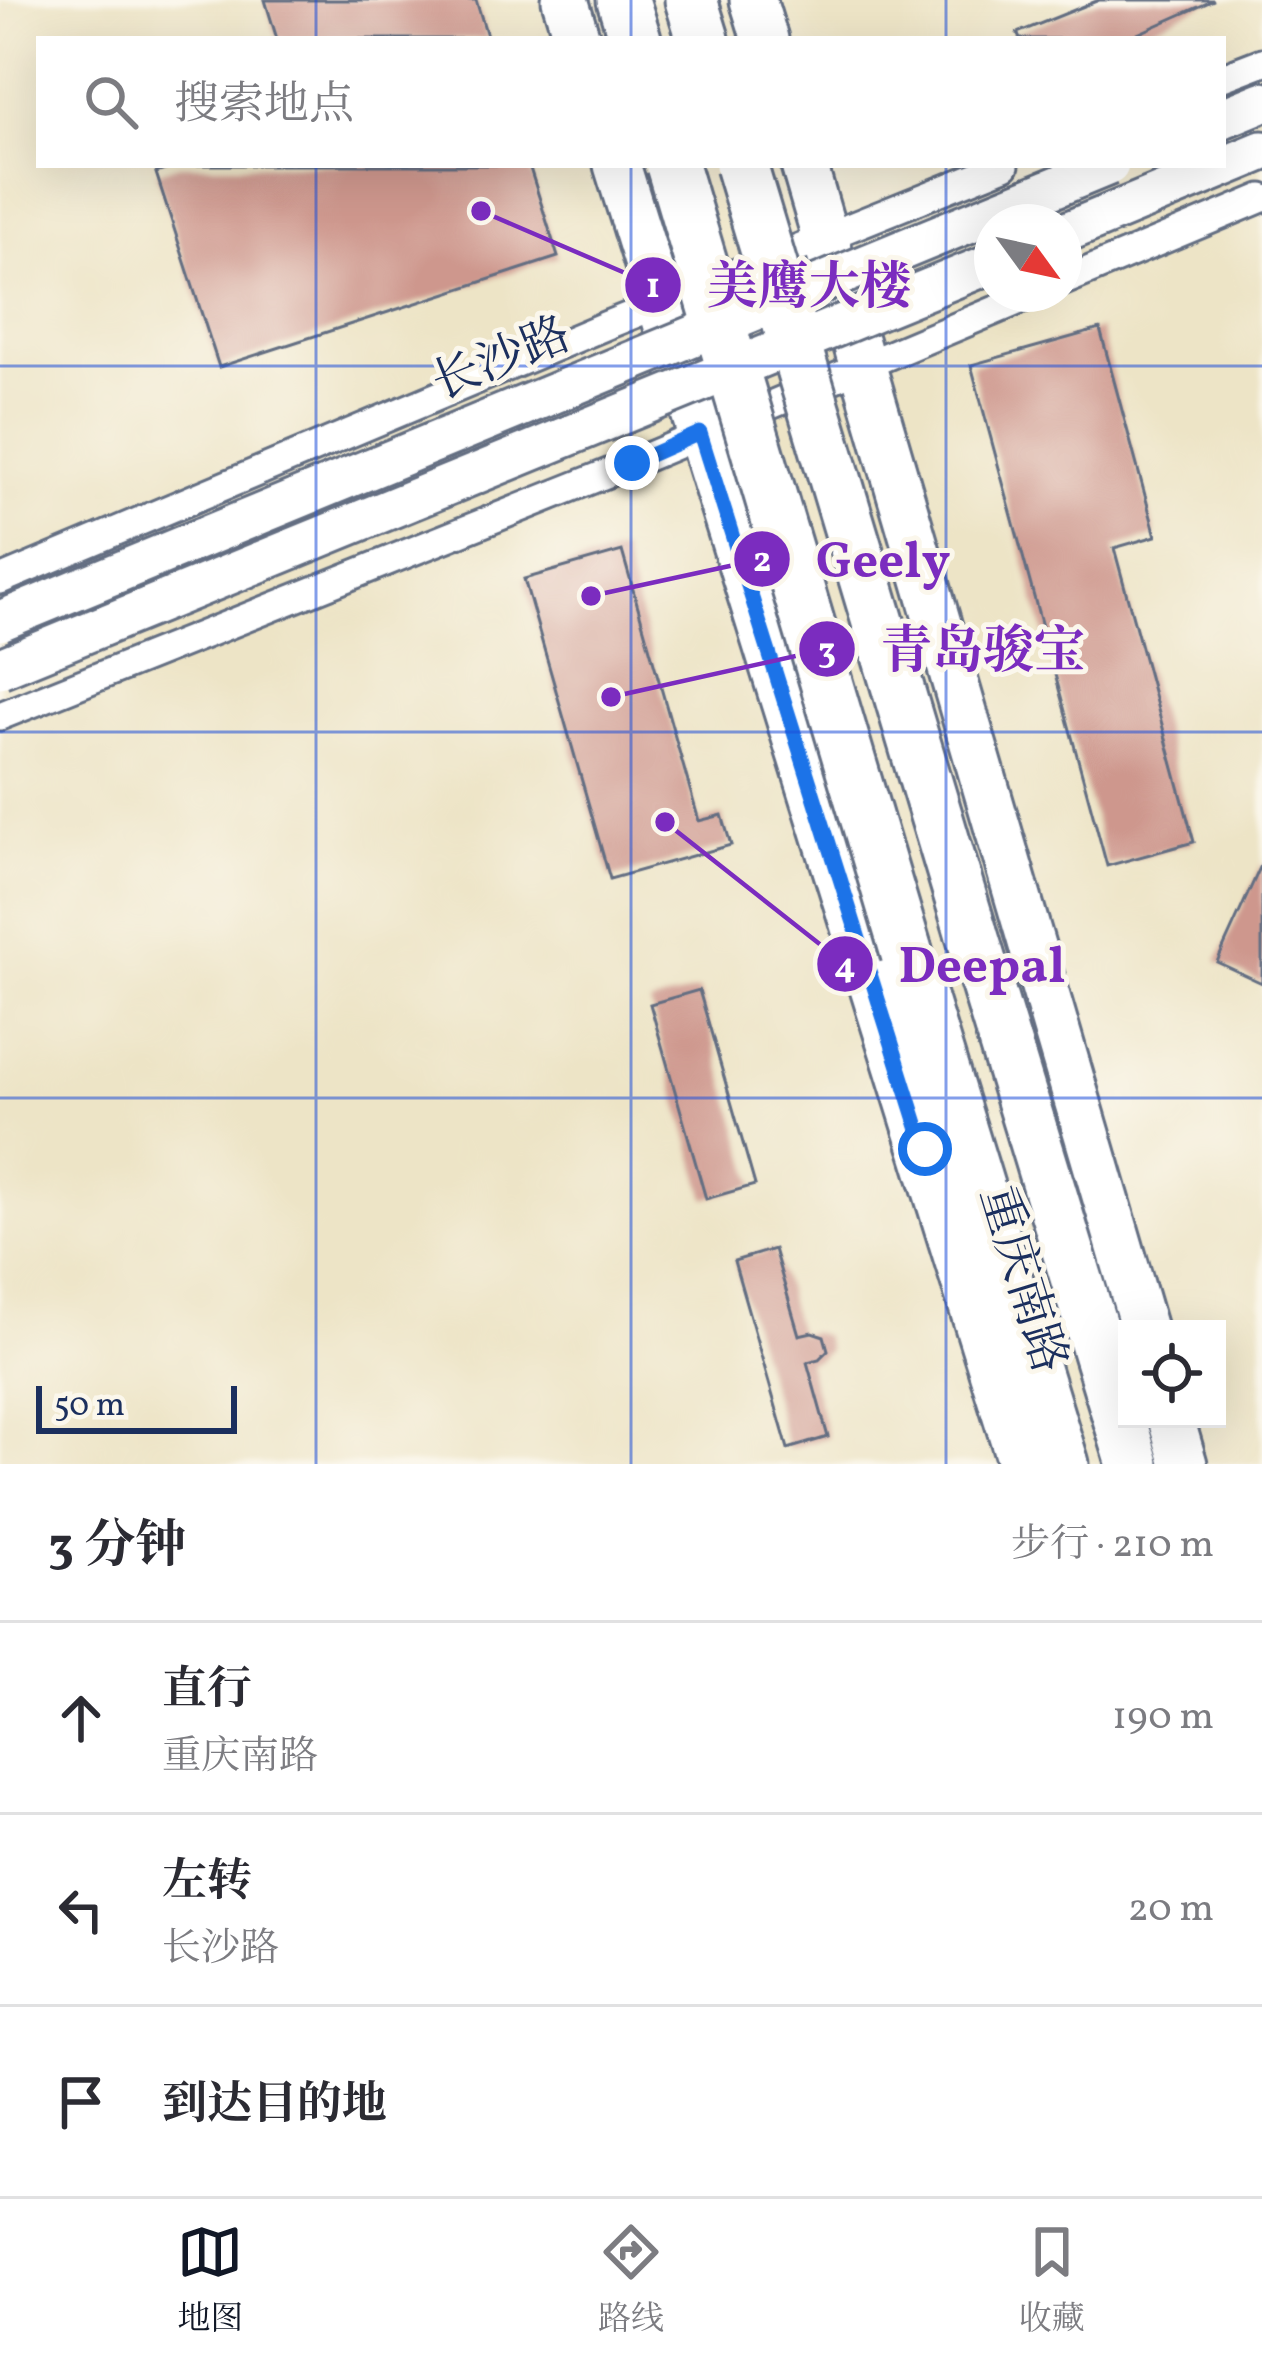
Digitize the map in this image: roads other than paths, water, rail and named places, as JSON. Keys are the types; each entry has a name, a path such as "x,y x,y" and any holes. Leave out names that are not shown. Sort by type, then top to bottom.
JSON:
{"highway":[{"path":"623,0 634,36"},
{"path":"691,0 702,36"},
{"path":"673,168 1063,1464"},
{"path":"742,168 1133,1464"}],"main road":[{"path":"565,0 576,36"},
{"path":"753,0 764,36"},
{"path":"1226,117 1262,102"},
{"path":"1226,166 1262,151"},
{"name":"重庆南路","path":"617,168 1021,1464"},
{"path":"805,168 1141,1320"},
{"name":"长沙路","path":"0,621 1102,168"},
{"path":"1082,226 1221,168"},
{"name":"长沙路","path":"0,668 974,270"},
{"path":"1174,1428 1184,1464"}],"street":[{"path":"1226,76 1262,62"},
{"name":"长沙路","path":"0,580 660,303 998,168"},
{"path":"1082,273 1262,198"},
{"path":"0,716 991,312"}],"place":[{"name":"美鹰大楼","path":"481,211"},
{"name":"Geely","path":"591,596"},
{"name":"青岛骏宝","path":"611,697"},
{"name":"Deepal","path":"665,822"}]}
